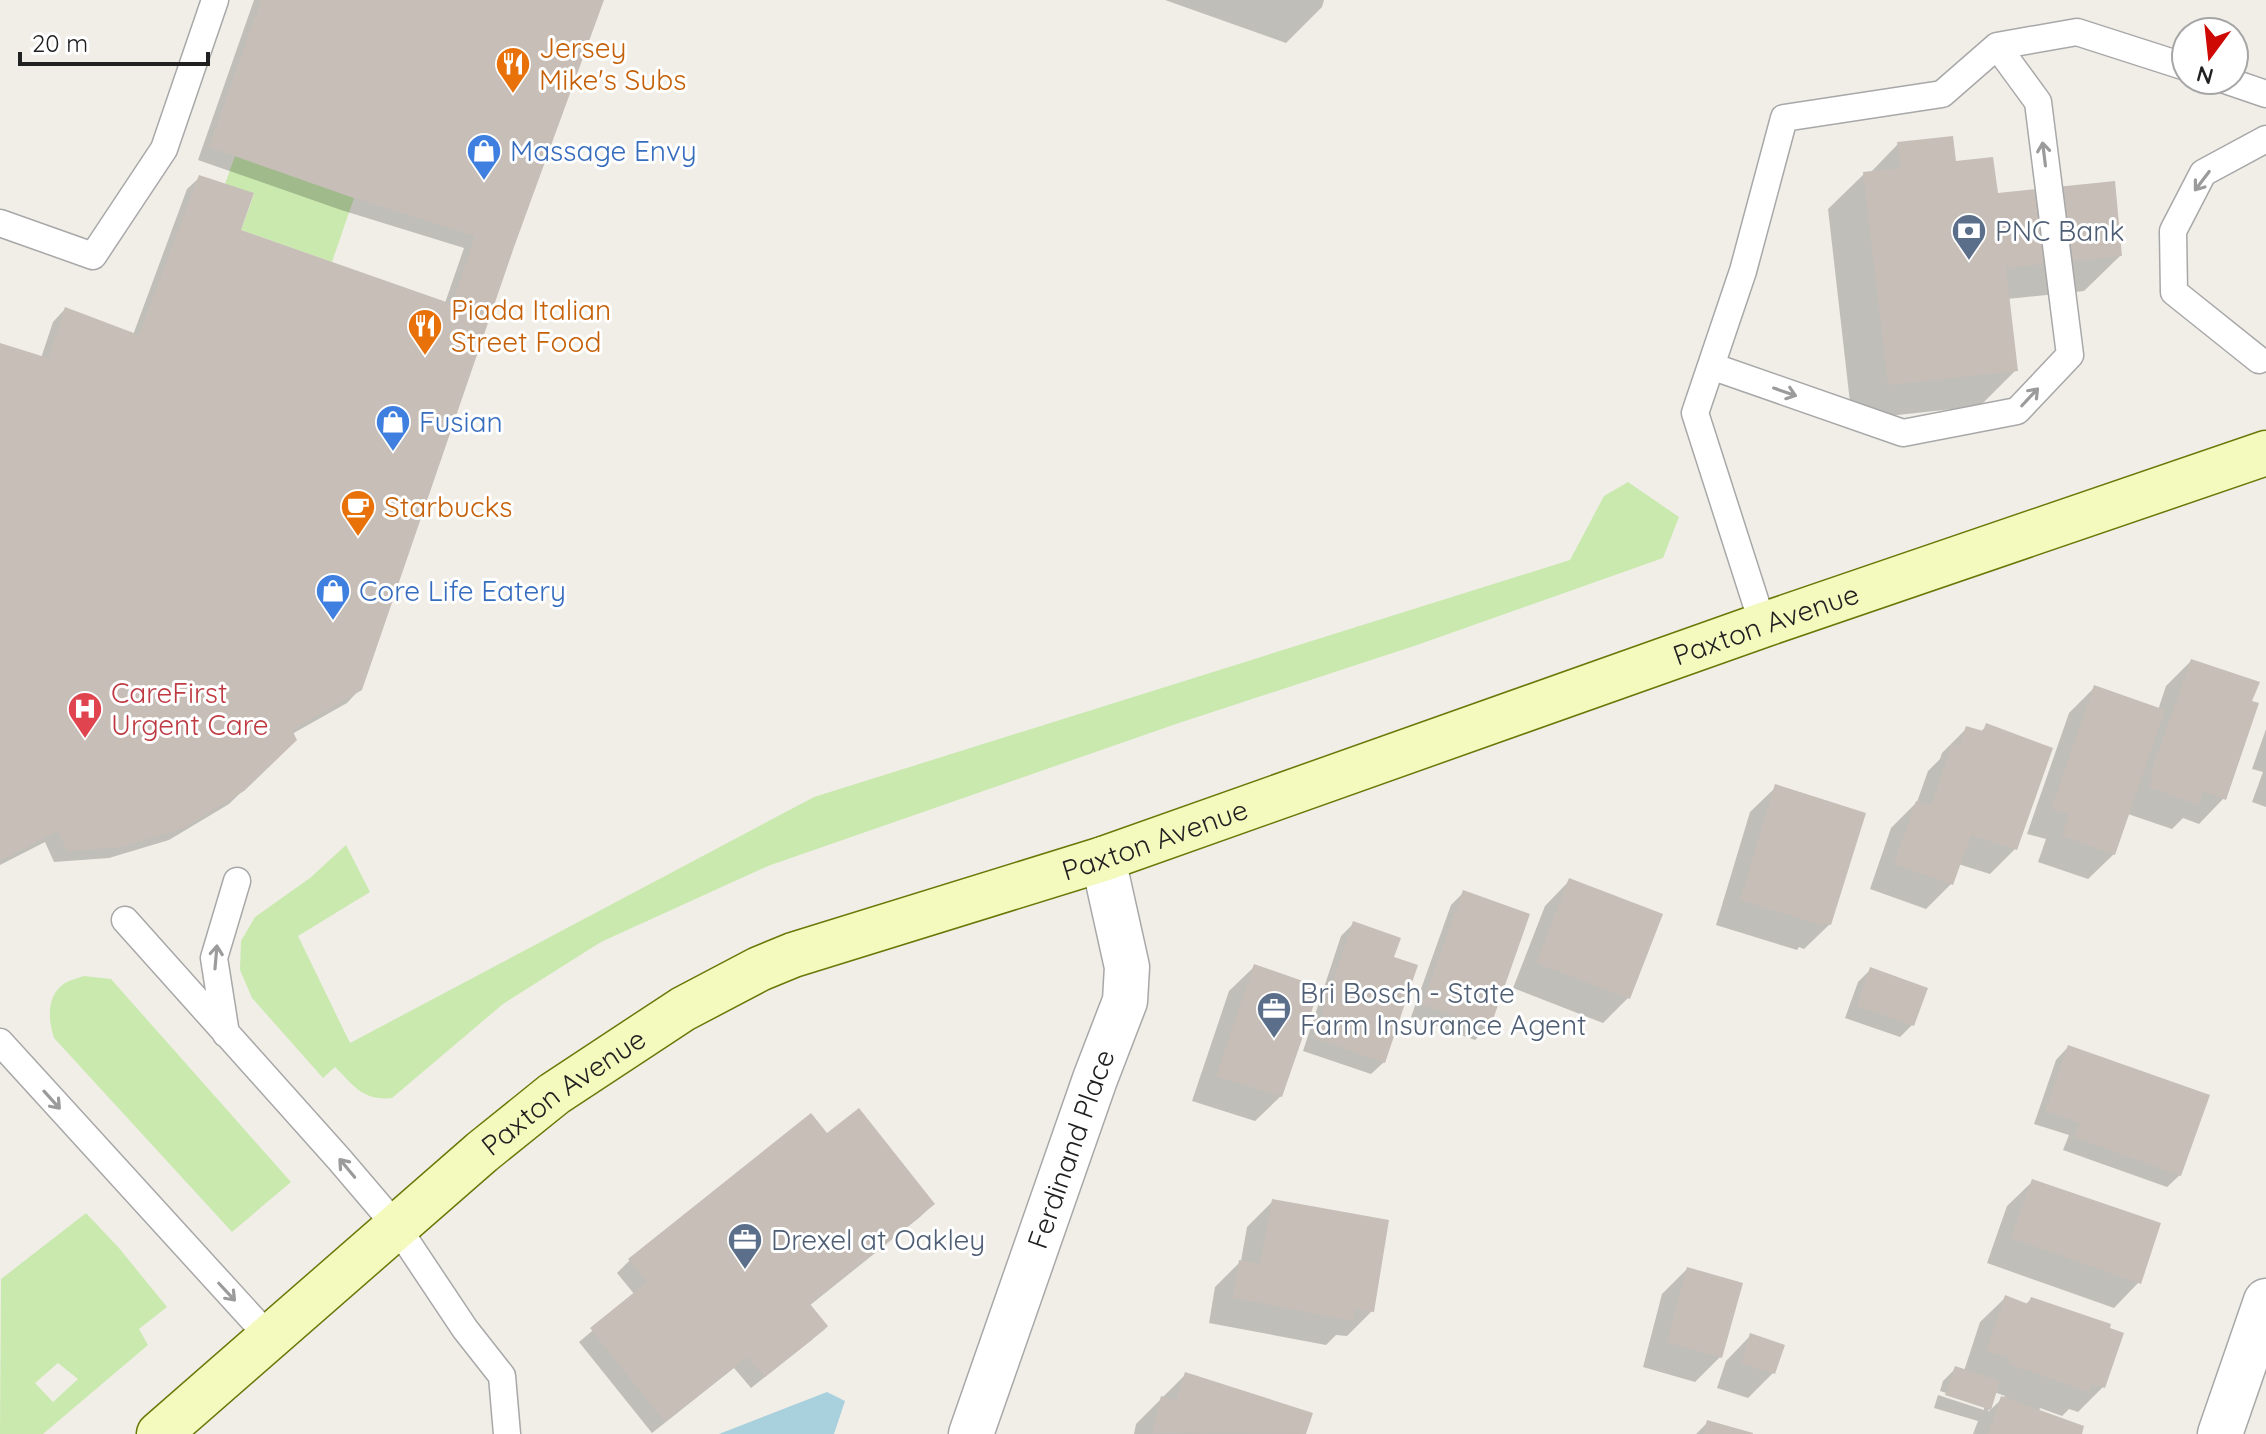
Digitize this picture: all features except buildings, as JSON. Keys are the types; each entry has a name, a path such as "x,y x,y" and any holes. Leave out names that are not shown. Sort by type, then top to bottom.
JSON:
{"street":[{"name":"Paxton Avenue","path":"159,1434 482,1152 554,1094 683,1009 793,955 1103,859 1763,625 2266,453"},
{"name":"Ferdinand Place","path":"971,1434 1125,1001 1127,967 1103,859"},
{"path":"2220,1434 2266,1301"}],"lane":[{"path":"0,223 93,256 164,149 215,0"},
{"path":"1763,625 1695,413 1743,271 1784,118 1942,94 1997,46 2077,32 2170,62"},
{"path":"1711,366 1903,433 2017,411 2070,355 2038,102 1997,46"},
{"path":"2259,360 2174,292 2173,231 2203,173 2266,139"},
{"path":"226,1034 214,958 237,881"},
{"path":"125,920 397,1227 465,1329 502,1376 507,1434"},
{"path":"0,1042 270,1338"}],"green space":[{"path":"235,156 354,198 332,262 241,230 254,194 225,184"},
{"path":"1628,482 1679,517 1663,558 768,866 601,942 503,1004 392,1098 366,1095 335,1067 323,1078 252,998 240,970 241,941 255,917 310,878 346,845 370,892 298,936 350,1043 814,797 1570,560 1604,496"},
{"path":"84,976 111,979 291,1182 232,1232 54,1038 50,1016 54,994 65,983"},
{"path":"86,1213 167,1307 139,1329 148,1345 43,1434 0,1434 1,1279","holes":["58,1363 78,1379 53,1402 35,1383"]}],"water":[{"path":"827,1392 845,1401 834,1434 719,1434"}],"place":[{"name":"Jersey Mike's Subs","path":"513,95"},
{"name":"Massage Envy","path":"484,182"},
{"name":"PNC Bank","path":"1969,262"},
{"name":"Piada Italian Street Food","path":"425,357"},
{"name":"Fusian","path":"393,453"},
{"name":"Starbucks","path":"358,538"},
{"name":"Core Life Eatery","path":"333,622"},
{"name":"CareFirst Urgent Care","path":"85,740"},
{"name":"Bri Bosch - State Farm Insurance Agent","path":"1274,1040"},
{"name":"Drexel at Oakley","path":"745,1271"}]}
